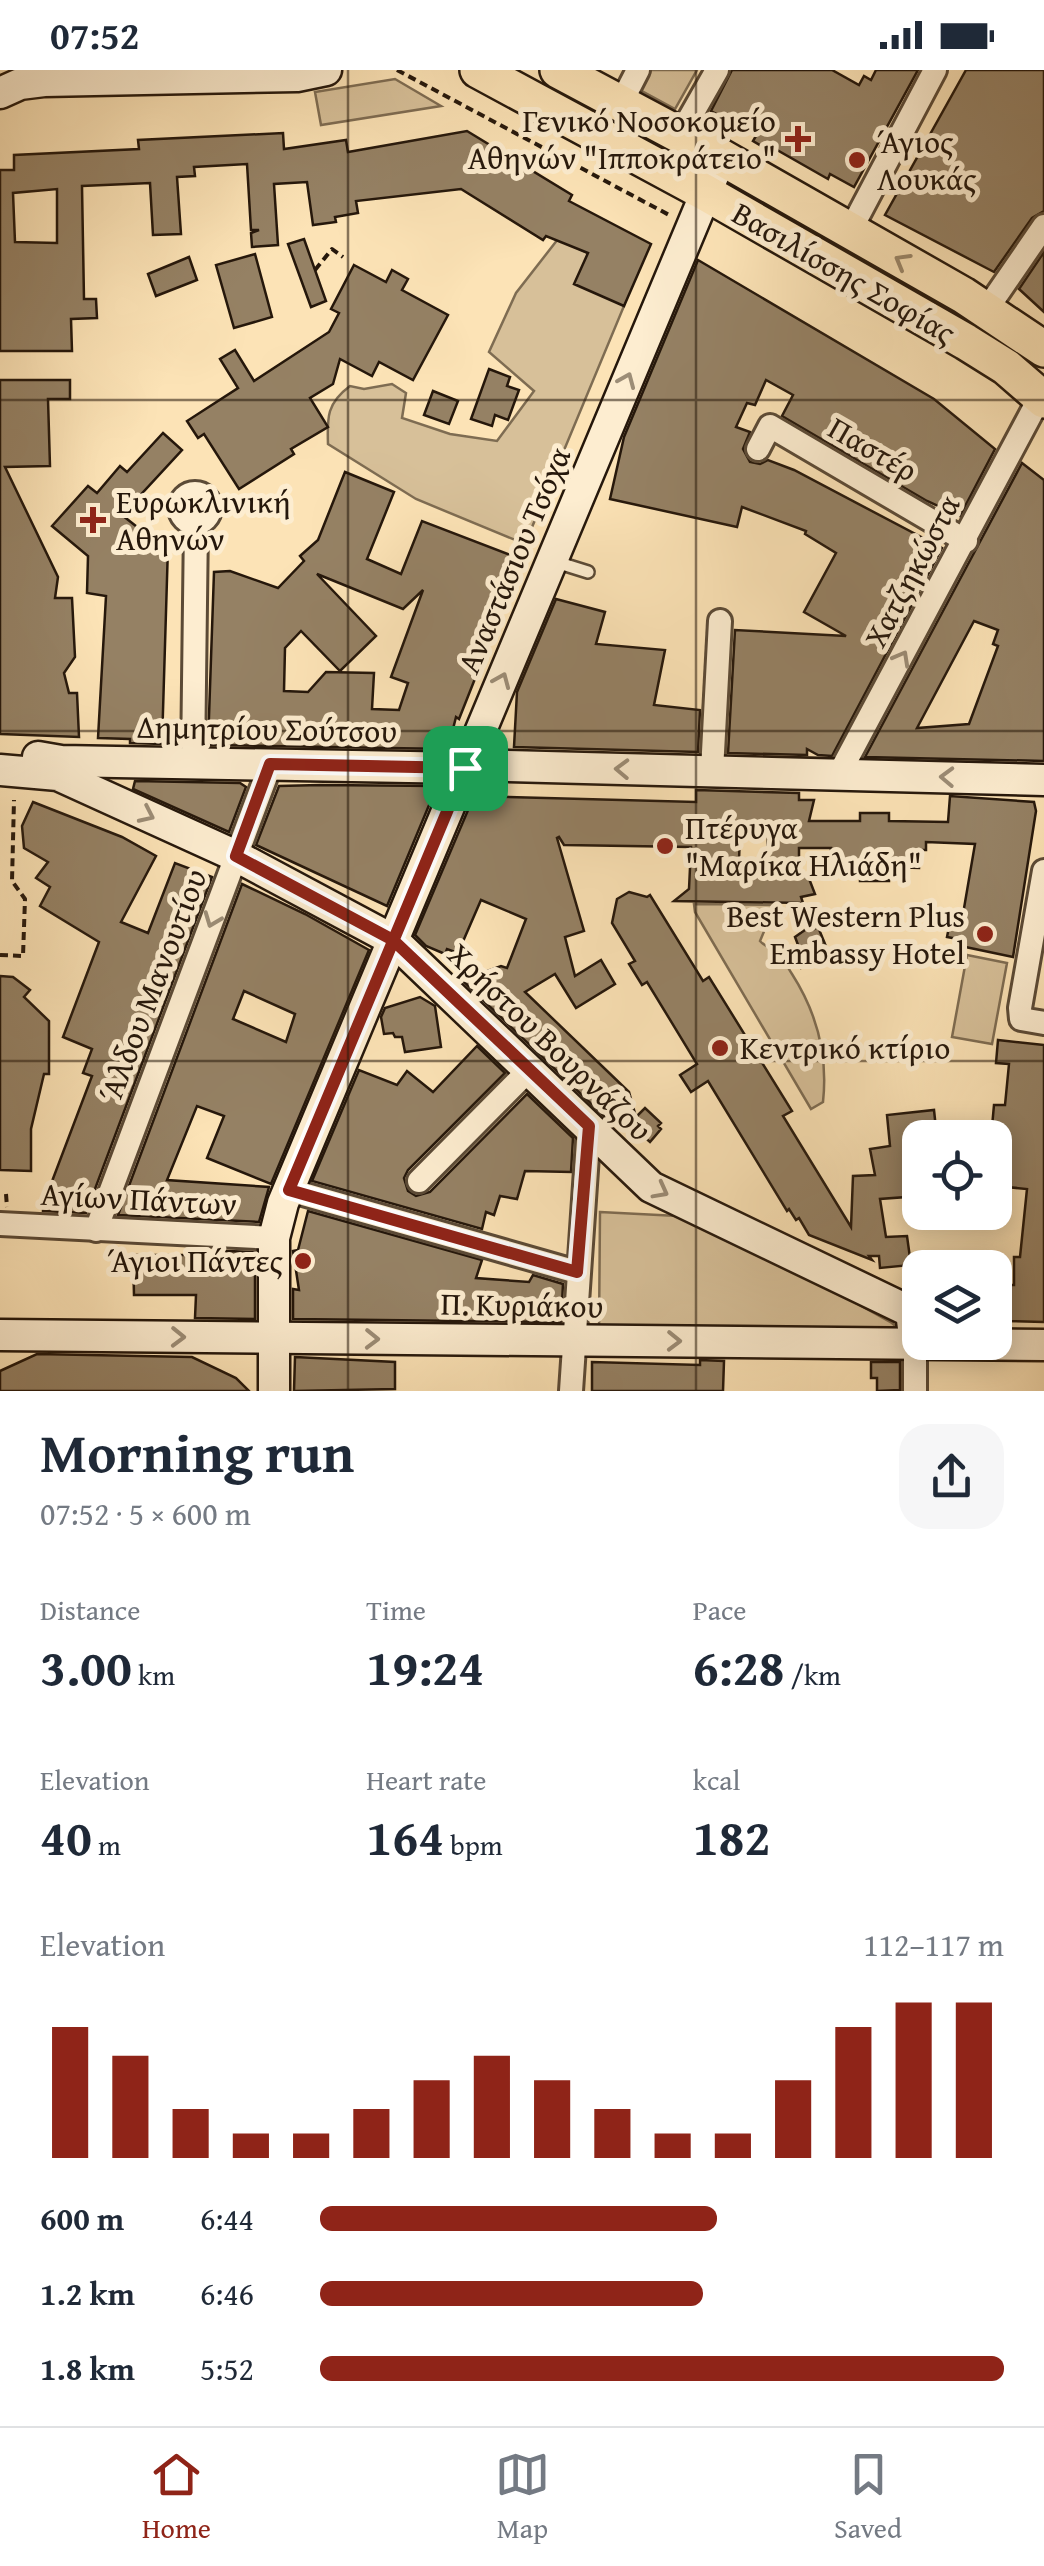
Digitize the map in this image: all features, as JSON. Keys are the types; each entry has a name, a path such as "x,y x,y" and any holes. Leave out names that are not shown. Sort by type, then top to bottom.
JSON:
{"main road":[{"name":"Βασιλίσσης Σοφίας","path":"478,70 706,193 980,350 1042,398"},
{"name":"Βασιλίσσης Σοφίας","path":"558,70 720,157 986,309 1044,349"}],"street":[{"path":"0,93 20,84 44,81 298,76 326,70"},
{"path":"621,103 638,70"},
{"path":"680,135 717,70"},
{"path":"850,231 935,70"},
{"name":"Αναστάσιου Τσόχα","path":"274,1391 274,1238 289,1190 720,157"},
{"path":"986,309 1044,226"},
{"name":"Χατζηκώστα","path":"839,774 1042,398"},
{"name":"Παστέρ","path":"758,449 770,426 966,541"},
{"path":"193,762 196,523"},
{"path":"712,771 720,622"},
{"name":"Δημητρίου Σούτσου","path":"0,750 61,761 465,768 470,765 1044,780"},
{"name":"Άλδου Μανουτίου","path":"96,1230 270,764"},
{"name":"Χρήστου Βουρνάζου","path":"0,770 58,775 236,856 393,940 651,1188 902,1308"},
{"path":"1032,1021 1044,871"},
{"path":"419,1181 529,1070"},
{"path":"572,1391 589,1126"},
{"path":"289,1190 577,1272"},
{"name":"Αγίων Πάντων","path":"0,1224 274,1238"},
{"name":"Π. Κυριάκου","path":"0,1335 902,1344"},
{"name":"Π. Κυριάκου","path":"1012,1345 1044,1345"},
{"path":"915,1360 915,1391"}],"lane":[{"path":"552,560 588,572"}],"path":[{"path":"397,70 692,227"},
{"path":"315,270 332,249 343,258"},
{"path":"0,955 24,956 25,899 12,881 14,800"},
{"path":"18,890 24,880"}],"shaded area":[{"path":"651,70 697,70 675,109 640,90"},
{"path":"395,79 441,106 321,125 315,92"},
{"path":"558,239 588,253 624,306 525,544 416,499 328,444 330,411 342,392 350,386 364,389 392,384 406,393 402,418 450,434 497,441 534,391 489,352 516,293"},
{"path":"694,904 775,905 760,941 781,956 808,1004 822,1052 823,1102 811,1109 695,912"},
{"path":"967,955 1007,963 992,1044 952,1037"},
{"path":"600,1212 678,1216 721,1228 892,1323 902,1332 902,1344 599,1332"}],"building":[{"name":"Γενικό Νοσοκομείο Αθηνών \"Ιπποκράτειο\"","path":"732,70 832,70 859,85 864,76 871,80 876,70 918,70 854,187 830,174 828,179 777,150 775,154 753,141 756,136 711,111"},
{"path":"966,70 1044,70 1044,211 1032,218 994,272 885,215"},
{"path":"467,131 572,195 569,201 651,244 624,306 574,284 588,253 546,236 543,240 461,189 356,201 358,213 335,217 336,222 313,225 307,182 274,184 278,245 252,247 251,233 259,230 251,230 247,164 194,167 195,176 177,177 181,234 153,235 150,183 82,186 84,299 96,299 97,318 71,319 72,351 0,351 0,170 14,170 14,155 139,149 138,140 283,133 284,149 346,140 348,152","holes":["57,189 57,243 15,242 13,193"]},
{"path":"304,239 326,301 311,307 288,244"},
{"path":"1044,252 1044,312 1019,289"},
{"path":"255,254 272,317 234,328 216,265"},
{"path":"189,257 197,280 156,296 148,274"},
{"path":"698,260 934,399 995,449 960,516 927,501 782,416 793,395 766,380 755,405 747,403 736,427 750,432 743,449 750,462 760,464 768,460 794,470 942,548 832,756 807,749 807,755 728,753 735,630 846,636 804,612 836,553 805,534 806,531 742,507 737,527 610,499 624,437"},
{"path":"354,265 386,282 392,270 408,279 402,290 448,315 413,380 379,362 372,376 340,359 333,384 310,398 328,427 291,449 294,454 239,489 204,434 198,438 187,421 238,388 220,359 235,350 254,381 329,332 339,313 331,309"},
{"path":"489,369 510,377 507,386 519,390 508,420 495,415 492,426 471,419"},
{"path":"0,380 70,380 70,399 48,399 50,466 5,467 58,577 55,598 72,598 75,657 64,673 69,693 77,693 79,737 0,734"},
{"path":"433,391 458,401 449,424 424,415"},
{"path":"163,433 182,450 122,515 156,542 168,546 162,744 98,738 106,596 87,593 88,556 52,526 88,486 97,493 120,466 127,472"},
{"path":"1022,463 1044,480 1044,761 865,757","holes":["974,621 998,630 993,644 998,646 969,724 917,728"]},
{"path":"345,472 394,492 367,559 401,574 422,521 513,556 490,613 497,617 479,654 484,656 459,719 456,717 448,749 208,745 214,572 230,571 278,588 304,561 300,556 318,540","holes":["317,574 403,609 423,590 391,677 408,683 399,710 372,709 374,673 326,672 308,692 284,691 285,648 301,631 340,671 376,636"]},
{"path":"556,599 605,612 596,644 665,650 654,705 700,710 698,752 514,747 517,692"},
{"path":"135,781 240,783 246,787 229,832 133,789"},
{"path":"279,786 437,786 387,906 256,845"},
{"path":"696,790 799,793 799,800 814,800 809,821 860,821 860,813 889,813 889,821 948,822 950,796 1034,802 1036,811 1013,957 956,945 958,939 947,937 951,917 962,920 975,844 926,842 926,850 919,850 919,868 889,867 889,881 860,881 860,867 830,867 831,848 799,848 799,875 808,876 815,894 801,897 803,903 674,901 689,889 691,847 564,845 557,838 584,931 565,937 575,976 601,960 615,984 576,1008 555,974 525,992 629,1092 636,1117 645,1108 661,1123 661,1129 650,1142 617,1113 609,1121 462,980 501,966 507,968 526,919 481,900 458,953 447,949 445,954 426,946 415,935 474,796 696,802","holes":["740,833 768,834 767,861 739,860"]},
{"path":"33,802 122,837 156,856 121,922 148,933 175,863 212,877 86,1213 43,1211 43,1205 92,1076 83,1073 92,1049 63,1037 99,942 40,906 50,887 36,878 48,862 24,848 22,826"},
{"path":"242,884 369,950 271,1184 207,1158 224,1116 197,1106 167,1180 269,1187 259,1222 118,1215","holes":["244,991 295,1014 286,1042 233,1019"]},
{"name":"Κεντρικό κτίριο","path":"629,892 650,895 703,981 709,977 792,1111 783,1116 851,1227 853,1176 875,1175 870,1149 890,1146 887,1115 934,1110 935,1120 902,1120 902,1197 880,1199 886,1237 907,1236 909,1250 902,1250 902,1266 880,1268 879,1256 869,1256 872,1260 809,1235 799,1218 796,1220 787,1211 708,1081 691,1092 680,1075 697,1064 647,982 642,985 629,964 635,961 612,923 617,899"},
{"path":"812,925 814,929 818,927 830,956 801,968 793,952 800,950 795,937"},
{"path":"0,976 13,977 30,990 24,997 49,1021 49,1074 44,1074 31,1129 31,1171 0,1170"},
{"path":"420,997 435,1006 441,1047 405,1052 402,1037 384,1034 381,1017 385,1008"},
{"path":"998,1040 1044,1045 1044,1322 1012,1321 1014,1257 1020,1257 1027,1189 1012,1188 1012,1120 993,1120 994,1105 1005,1105 1009,1064 996,1063"},
{"path":"477,1046 505,1073 408,1170 404,1178 408,1191 416,1196 430,1192 527,1094 573,1138 571,1172 525,1171 517,1199 500,1196 494,1215 486,1212 482,1229 312,1181 359,1070 397,1085 407,1071 433,1092"},
{"path":"308,1211 482,1260 476,1278 529,1282 533,1275 563,1284 561,1322 293,1319 293,1289 299,1290 293,1251 298,1250"},
{"path":"226,1251 255,1252 255,1319 195,1318 196,1295 134,1295 133,1255 195,1255 195,1271 226,1271"},
{"path":"37,1354 192,1357 236,1378 249,1391 0,1391 0,1371"},
{"path":"295,1357 395,1362 395,1389 294,1391"},
{"path":"700,1360 724,1361 723,1391 592,1391 592,1362 700,1365"},
{"path":"871,1362 900,1362 900,1390 877,1391 877,1378 871,1378"}],"place":[{"name":"Γενικό Νοσοκομείο Αθηνών \"Ιπποκράτειο\"","path":"798,139"},
{"name":"Άγιος Λουκάς","path":"857,160"},
{"name":"Ευρωκλινική Αθηνών","path":"93,520"},
{"name":"Πτέρυγα \"Μαρίκα Ηλιάδη\"","path":"665,846"},
{"name":"Best Western Plus Embassy Hotel","path":"985,934"},
{"name":"Κεντρικό κτίριο","path":"720,1048"},
{"name":"Άγιοι Πάντες","path":"303,1261"}],"route":[{"path":"465,768 270,764 236,856 393,940 589,1126 577,1272 289,1190 379,975 393,940 465,768"}]}
